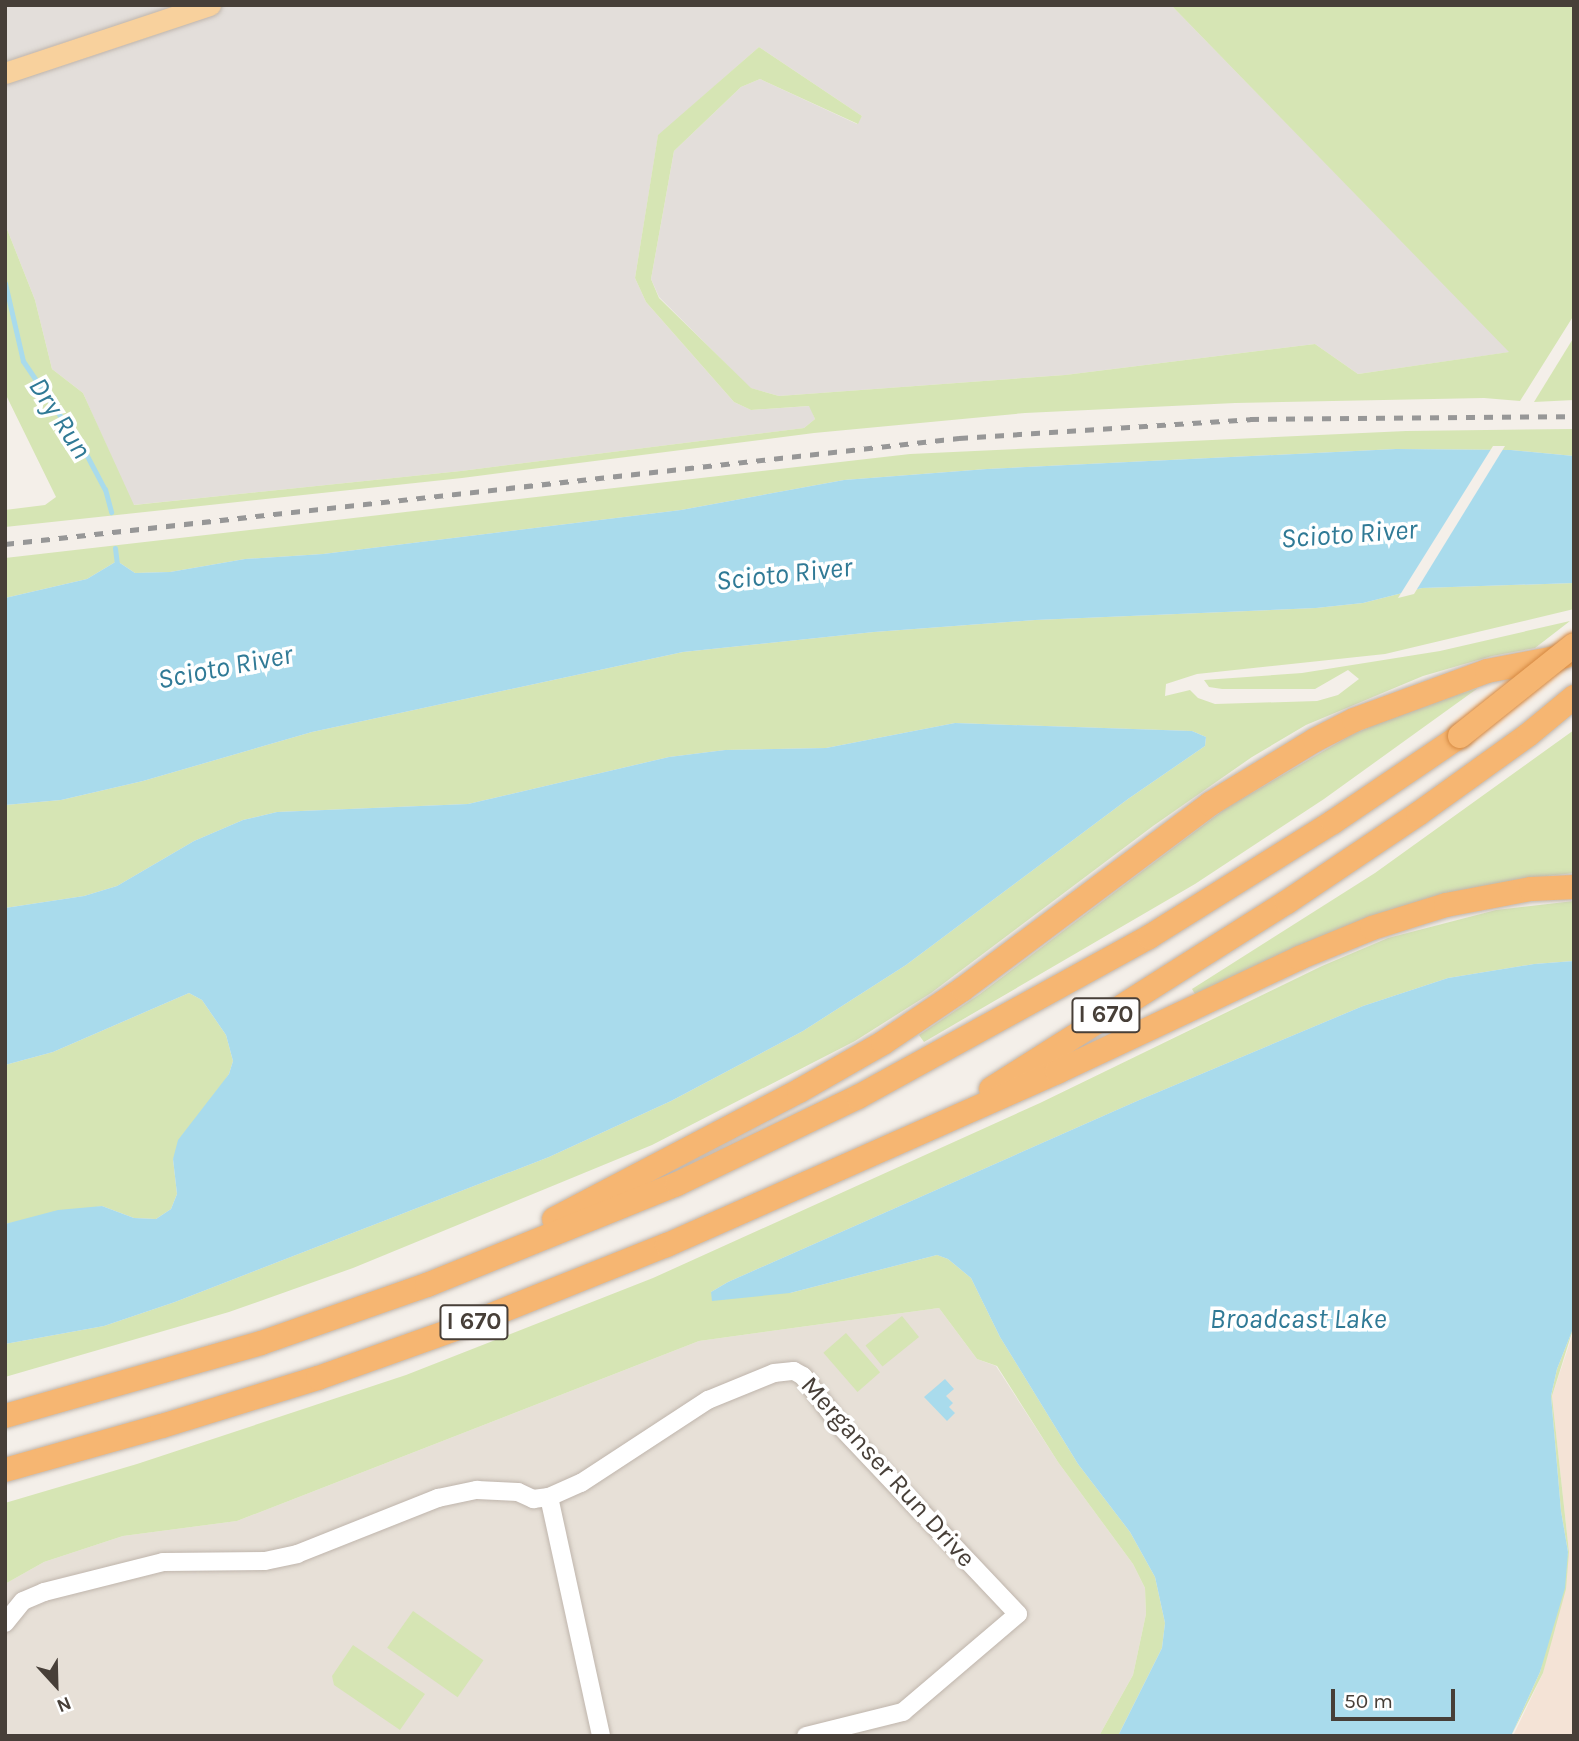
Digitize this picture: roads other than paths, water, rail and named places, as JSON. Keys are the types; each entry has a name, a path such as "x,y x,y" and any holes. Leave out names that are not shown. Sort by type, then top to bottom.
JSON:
{"highway":[{"name":"I 670","path":"5,1416 261,1343 428,1285 677,1184 858,1097 1149,937 1333,822 1460,736 1574,645"},
{"path":"428,1285 787,1097 883,1042 972,982 1209,804 1315,740 1365,715 1487,671 1574,654"},
{"name":"I 670","path":"5,1470 305,1382 464,1326 667,1245 927,1130 1287,902 1528,735 1574,697"},
{"path":"927,1130 1299,958 1373,928 1446,905 1531,889 1574,887"}],"main road":[{"path":"5,73 210,5"}],"street":[{"name":"Merganser Run Drive","path":"549,1497 581,1483 708,1400 774,1373 794,1371 803,1376 842,1428 1018,1614 903,1712 806,1736"},
{"path":"5,1623 23,1601 44,1592 163,1562 265,1561 297,1554 438,1497 477,1490 518,1492 533,1499 549,1497 601,1736"}],"water":[{"name":"Scioto River","path":"1396,449 1511,450 1574,456 1574,583 1422,588 1363,603 1316,608 1035,620 874,632 683,652 312,732 143,781 61,800 5,805 5,598 87,579 117,561 135,573 170,572 245,559 323,554 681,510 844,480 987,469"},
{"path":"955,723 1192,731 1206,737 1205,746 1128,799 906,965 803,1031 671,1101 549,1157 175,1302 104,1326 5,1344 5,1224 58,1210 102,1206 134,1218 156,1219 171,1209 177,1194 173,1159 178,1140 229,1074 233,1061 226,1035 202,1000 189,993 53,1052 5,1065 5,908 84,896 117,886 194,841 243,820 277,812 468,804 669,757 725,750 826,748"},
{"name":"Broadcast Lake","path":"1574,961 1574,1326 1557,1369 1551,1396 1561,1511 1568,1552 1565,1588 1540,1672 1511,1736 1118,1736 1162,1648 1165,1623 1155,1577 1130,1532 1078,1464 1000,1337 971,1278 948,1259 937,1255 790,1293 712,1301 711,1292 728,1282 1137,1101 1363,1006 1448,978 1534,964"},
{"path":"945,1379 954,1389 946,1396 953,1403 949,1407 955,1413 947,1421 924,1397"}],"waterway":[{"name":"Dry Run","path":"5,283 23,361 86,454 105,489 111,512"},
{"name":"Dry Run","path":"115,548 117,565"}],"railway":[{"path":"5,544 959,438 1250,419 1574,416"}]}
